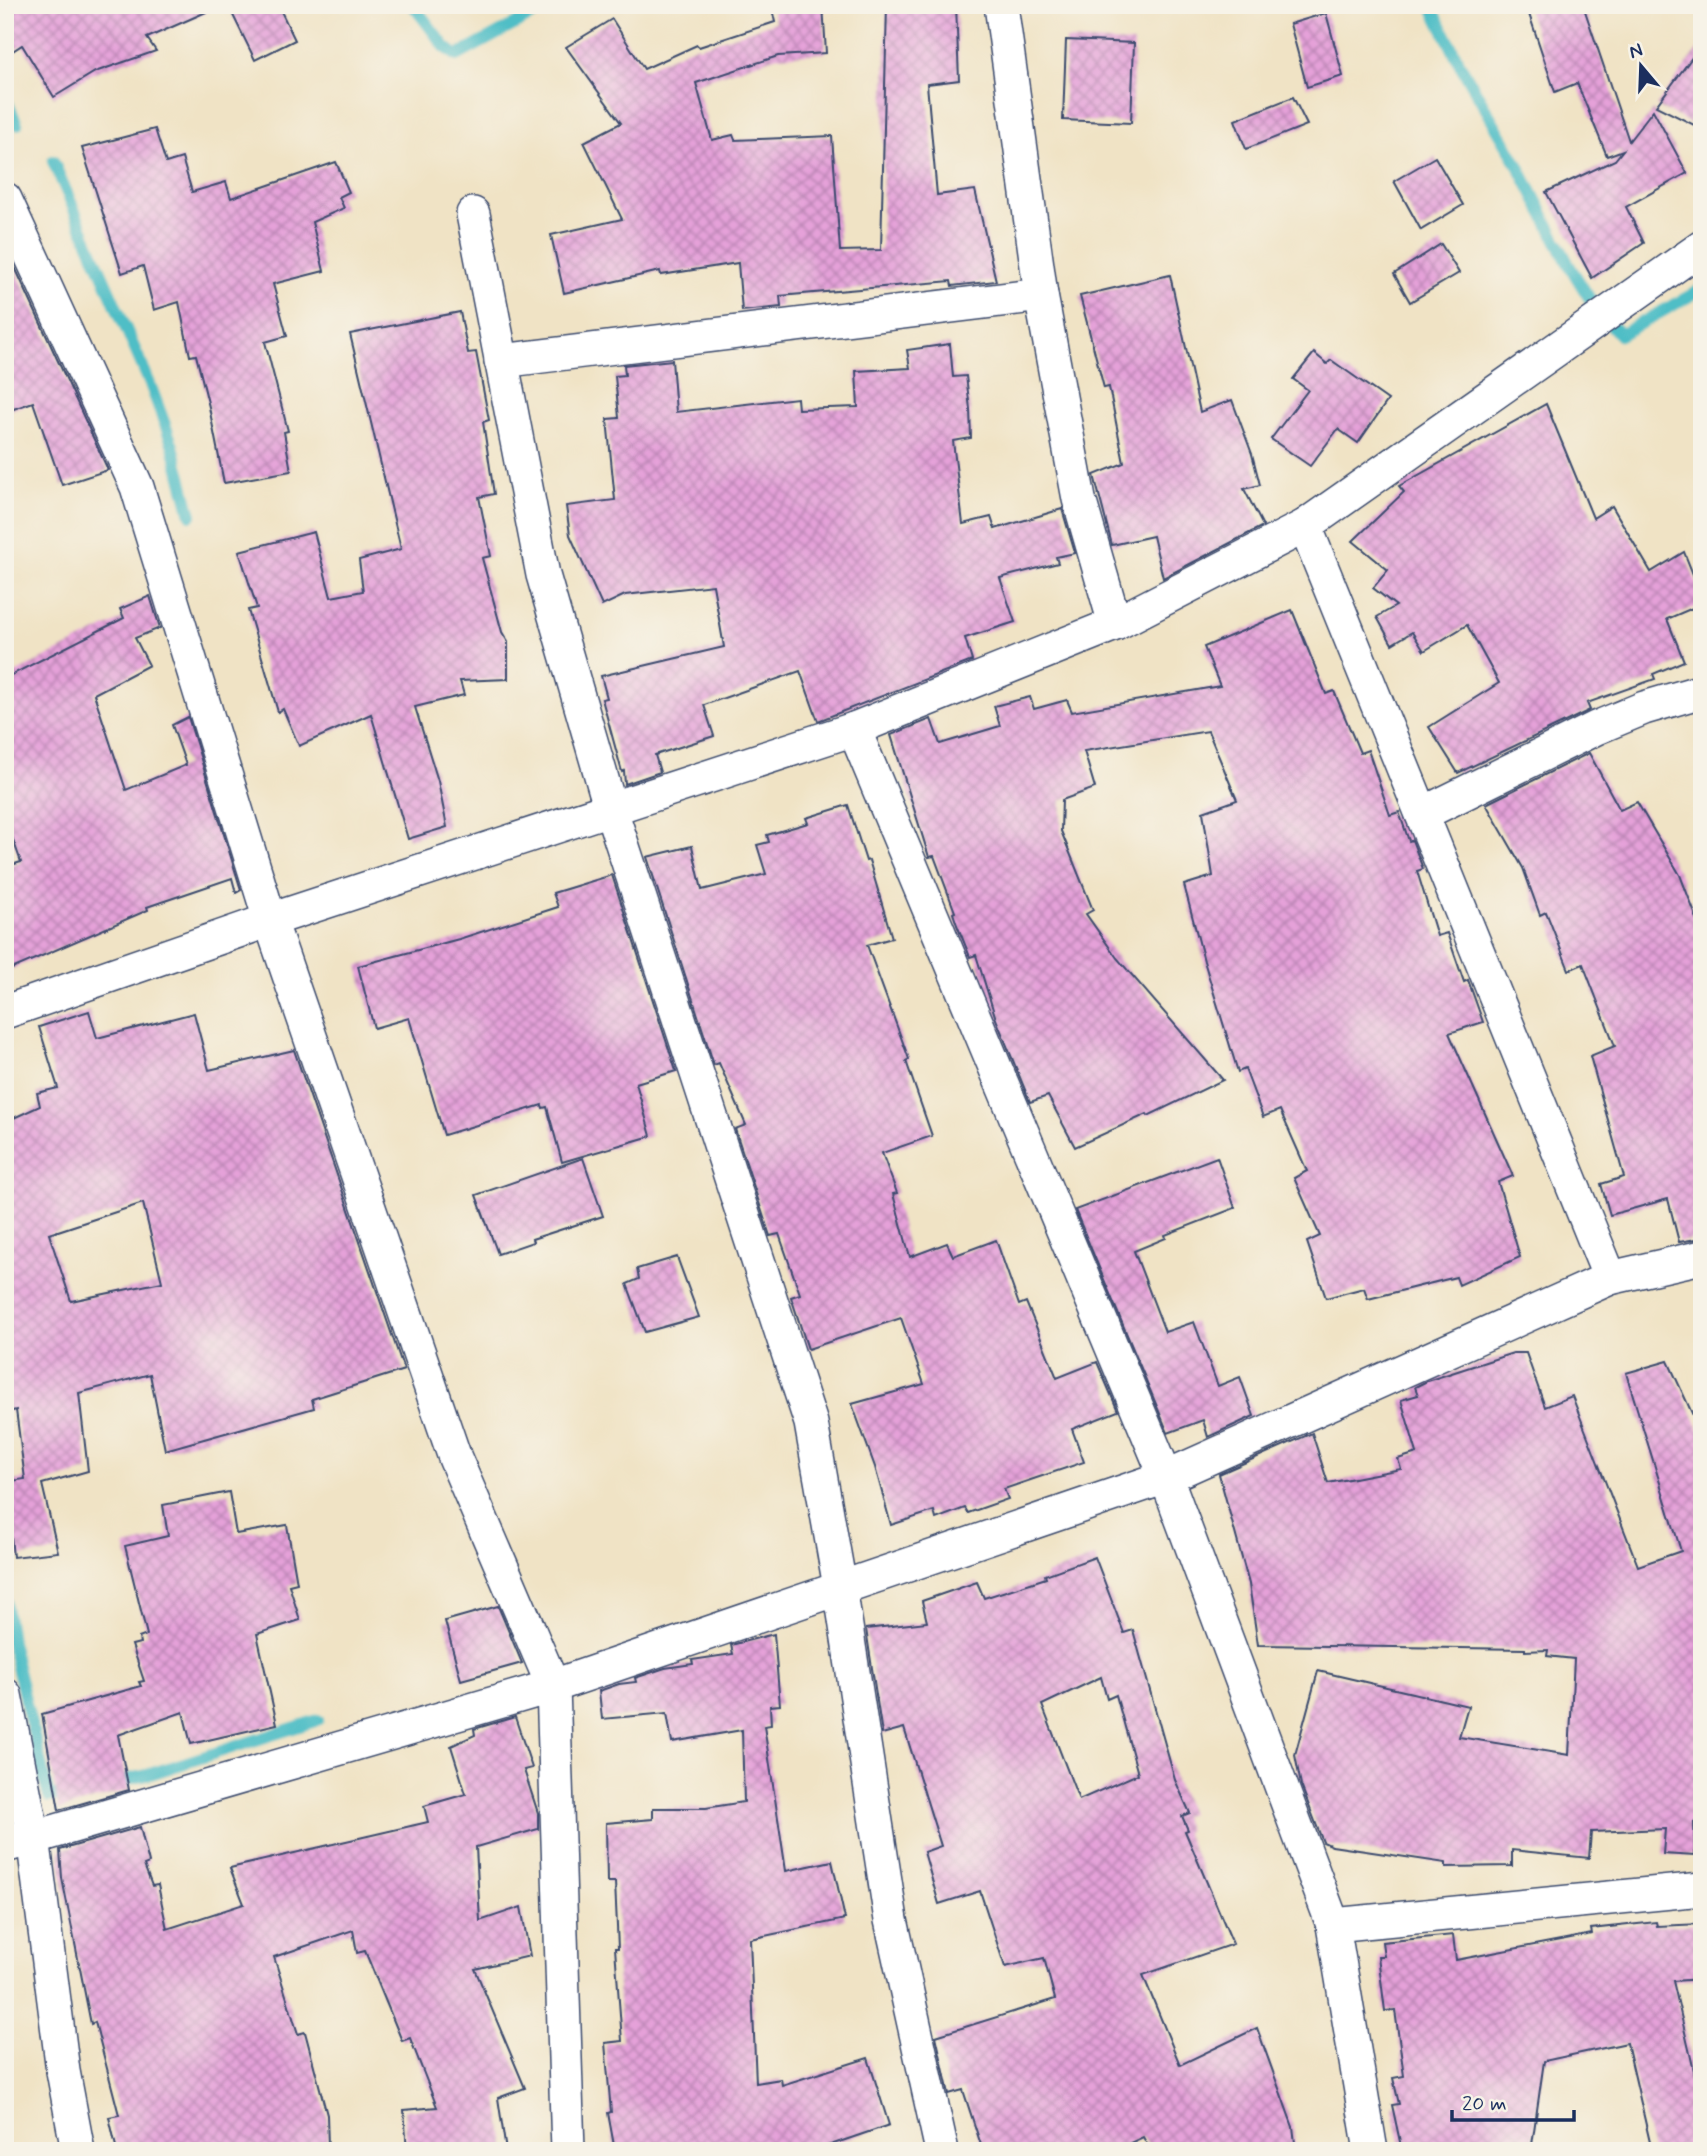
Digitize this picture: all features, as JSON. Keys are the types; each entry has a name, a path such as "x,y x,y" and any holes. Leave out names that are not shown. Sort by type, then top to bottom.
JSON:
{"street":[{"path":"1001,5 1041,295 1079,499 1115,624"},
{"path":"5,199 136,487 270,920 455,1458 553,1686 568,2151"},
{"path":"473,214 543,575 611,810 811,1423 841,1587 891,1920 942,2151"},
{"path":"5,1012 270,920 854,729 1115,624 1305,526 1702,247"},
{"path":"501,361 1041,295"},
{"path":"1305,526 1610,1278"},
{"path":"1422,814 1596,728 1644,708 1702,691"},
{"path":"854,729 1166,1477 1333,1925 1371,2151"},
{"path":"19,1842 553,1686 1166,1477 1610,1278 1702,1258"},
{"path":"5,1695 19,1842 78,2151"},
{"path":"1333,1925 1702,1889"}],"building":[{"path":"5,5 222,5 147,38 156,51 95,72 54,97 22,45 5,56"},
{"path":"228,5 278,5 295,40 255,60"},
{"path":"771,5 823,5 826,53 778,56 696,83 712,140 733,135 735,140 832,136 840,251 881,250 887,5 956,5 959,80 927,84 937,195 975,190 996,281 952,286 951,281 780,296 781,307 742,311 738,263 661,275 660,271 564,293 551,235 622,219 584,142 621,123 566,47 612,19 644,69 697,45 699,47 775,22"},
{"path":"1526,5 1583,5 1629,141 1653,110 1687,173 1626,207 1644,243 1592,278 1546,192 1615,160 1623,150 1607,156 1577,83 1555,92"},
{"path":"1326,13 1343,76 1307,87 1290,24"},
{"path":"1066,40 1134,43 1131,123 1063,120"},
{"path":"1702,44 1702,129 1656,106"},
{"path":"1293,97 1307,125 1246,149 1235,120"},
{"path":"155,129 166,163 182,158 192,192 226,182 231,198 336,162 349,192 339,197 344,208 312,222 324,271 273,284 287,336 265,342 288,431 284,432 291,471 224,483 209,407 196,355 190,356 179,302 154,310 143,266 122,273 82,148"},
{"path":"1435,157 1463,205 1421,230 1394,181"},
{"path":"1441,244 1459,273 1410,302 1394,274"},
{"path":"13,263 108,470 62,485 33,402 5,412 5,266"},
{"path":"1170,275 1200,412 1232,400 1252,454 1260,485 1244,489 1263,526 1163,578 1153,536 1112,545 1094,475 1124,463 1109,387 1104,388 1080,296"},
{"path":"460,312 468,353 476,352 489,420 483,422 494,494 479,497 491,556 482,558 502,632 508,642 508,679 460,681 464,695 415,707 438,781 447,827 408,839 371,714 299,746 283,709 278,712 248,610 257,608 239,551 314,532 331,597 363,591 359,560 401,549 350,334"},
{"path":"950,344 953,377 966,376 970,409 971,438 953,441 963,524 991,517 995,529 1062,509 1075,553 1056,557 1058,563 1000,578 1015,622 965,638 972,661 818,721 800,671 704,705 714,736 655,755 660,772 625,784 624,771 622,772 602,699 607,698 601,676 724,647 713,585 625,595 602,606 570,535 566,506 615,500 607,419 619,418 615,376 625,375 624,365 672,360 676,412 797,398 798,409 858,407 856,371 910,368 907,350"},
{"path":"1314,353 1327,364 1331,360 1388,400 1358,443 1338,429 1310,466 1271,439 1308,390 1293,379"},
{"path":"1546,404 1593,518 1612,506 1651,572 1684,552 1702,597 1702,604 1667,619 1684,661 1653,674 1655,679 1587,703 1590,710 1458,773 1429,727 1499,683 1467,625 1424,651 1412,632 1392,644 1377,617 1396,606 1373,588 1388,570 1353,541 1404,492 1399,486"},
{"path":"150,596 160,628 135,638 149,665 94,694 126,790 186,765 172,725 188,717 241,890 236,893 232,878 147,907 148,910 5,972 5,867 21,862 5,817 5,678 124,618 120,609"},
{"path":"1292,610 1326,694 1334,691 1360,753 1368,750 1390,815 1399,812 1409,841 1412,840 1423,869 1417,871 1437,936 1447,933 1464,982 1468,980 1483,1022 1449,1033 1513,1176 1498,1182 1520,1257 1459,1285 1456,1277 1368,1299 1364,1288 1326,1298 1307,1242 1320,1236 1294,1178 1307,1171 1280,1110 1263,1117 1245,1069 1238,1072 1184,885 1213,876 1203,812 1237,800 1208,731 1084,751 1095,788 1062,800 1061,831 1093,910 1086,914 1117,958 1223,1080 1075,1147 1048,1096 1030,1102 996,1019 976,955 970,957 934,856 929,857 891,735 931,719 940,744 1000,726 994,706 1030,697 1034,709 1067,700 1072,712 1220,686 1204,647"},
{"path":"1589,753 1620,810 1637,802 1680,875 1702,932 1702,1238 1679,1242 1668,1199 1610,1215 1601,1184 1624,1177 1590,1056 1615,1046 1583,964 1569,970 1546,912 1540,915 1523,868 1486,804"},
{"path":"848,805 866,861 869,860 892,938 867,945 909,1059 906,1061 932,1136 882,1153 897,1193 893,1194 910,1257 947,1243 953,1256 996,1240 1019,1305 1026,1302 1057,1378 1097,1362 1118,1411 1072,1429 1084,1462 1004,1489 1008,1499 968,1513 965,1508 936,1519 934,1511 891,1525 875,1467 852,1404 924,1384 901,1318 808,1349 791,1297 800,1294 779,1234 770,1236 735,1129 746,1125 719,1063 714,1065 647,857 692,846 702,890 766,874 757,845 769,842 767,835 808,823 806,818"},
{"path":"612,875 676,1071 636,1083 651,1136 562,1162 547,1107 543,1108 542,1105 444,1135 409,1018 374,1028 358,966 459,939 558,907 553,893"},
{"path":"89,1011 97,1038 194,1013 209,1070 294,1050 404,1370 312,1399 314,1408 165,1450 150,1374 79,1393 88,1471 42,1484 58,1552 13,1557 10,1526 5,1527 5,1482 25,1479 16,1410 5,1413 5,1122 40,1106 37,1093 58,1088 39,1027","holes":["143,1203 162,1282 71,1301 49,1234"]},
{"path":"1217,1157 1235,1208 1165,1235 1166,1238 1134,1251 1165,1332 1194,1322 1218,1386 1240,1377 1254,1416 1208,1437 1203,1420 1168,1433 1075,1210"},
{"path":"583,1158 603,1216 532,1239 533,1242 498,1254 476,1195"},
{"path":"677,1257 699,1317 645,1332 627,1284 639,1279 637,1269"},
{"path":"1513,1353 1526,1353 1545,1407 1572,1396 1638,1566 1681,1551 1626,1373 1668,1361 1702,1435 1702,1822 1694,1822 1695,1856 1663,1854 1665,1829 1591,1832 1589,1858 1512,1850 1512,1866 1446,1867 1446,1863 1332,1846 1323,1842 1301,1785 1295,1755 1318,1671 1468,1706 1459,1737 1569,1755 1574,1659 1547,1656 1548,1650 1258,1645 1249,1584 1219,1474 1312,1433 1328,1483 1401,1469 1398,1459 1417,1453 1401,1400 1418,1395 1415,1387 1427,1381"},
{"path":"229,1492 236,1534 287,1525 297,1583 289,1585 300,1620 257,1634 277,1724 191,1744 183,1712 118,1735 129,1790 59,1810 42,1714 141,1686 139,1682 144,1681 132,1645 140,1643 139,1638 147,1635 125,1546 168,1536 163,1505"},
{"path":"1095,1557 1124,1633 1133,1630 1175,1780 1190,1813 1182,1816 1188,1830 1185,1831 1233,1944 1143,1975 1180,2065 1257,2028 1293,2127 1296,2151 1151,2151 1143,2137 1113,2151 983,2151 963,2090 949,2094 936,2036 1055,1999 1044,1958 1005,1967 980,1891 939,1904 924,1852 941,1846 904,1728 882,1734 866,1629 927,1622 922,1601 977,1582 984,1598 1046,1578 1045,1575","holes":["1101,1677 1107,1699 1116,1695 1138,1774 1079,1800 1042,1705"]},
{"path":"498,1606 522,1663 461,1680 445,1621"},
{"path":"774,1634 780,1705 770,1706 771,1725 764,1726 786,1871 832,1861 845,1919 750,1939 756,2083 781,2079 782,2085 868,2058 889,2125 813,2151 615,2151 608,2113 611,2112 605,2043 622,2041 615,1948 618,1948 615,1882 607,1882 606,1823 653,1819 653,1808 706,1808 744,1802 742,1730 672,1742 667,1713 602,1719 599,1691 636,1682 635,1678 665,1668 693,1664 692,1660 733,1654 731,1645"},
{"path":"515,1717 532,1768 524,1770 538,1813 538,1829 476,1847 480,1921 521,1907 530,1956 475,1969 525,2088 498,2098 506,2151 407,2151 404,2110 437,2107 410,2038 402,2041 365,1951 357,1953 353,1930 274,1957 298,2034 305,2032 327,2115 328,2146 278,2151 117,2151 109,2117 119,2115 95,2022 91,2024 62,1878 60,1850 140,1827 149,1863 144,1865 152,1886 158,1885 167,1929 244,1904 230,1868 428,1822 424,1806 466,1794 451,1746 475,1735 474,1729"},
{"path":"1656,1922 1657,1926 1702,1924 1702,1979 1673,1981 1702,2105 1702,2145 1686,2151 1652,2151 1627,2043 1544,2061 1532,2145 1494,2151 1402,2151 1392,2105 1399,2104 1393,2078 1404,2076 1395,2010 1385,2011 1378,1956 1384,1956 1382,1942 1453,1935 1456,1960 1592,1934 1591,1929"}],"waterway":[{"path":"413,5 445,47 457,56 550,5"},
{"path":"1431,5 1570,267 1593,304 1620,335 1702,289"},
{"path":"5,97 17,124"},
{"path":"53,161 150,384 173,446 191,515"},
{"path":"5,1599 11,1642 49,1797 73,1792"},
{"path":"111,1783 147,1775 318,1720"}]}
